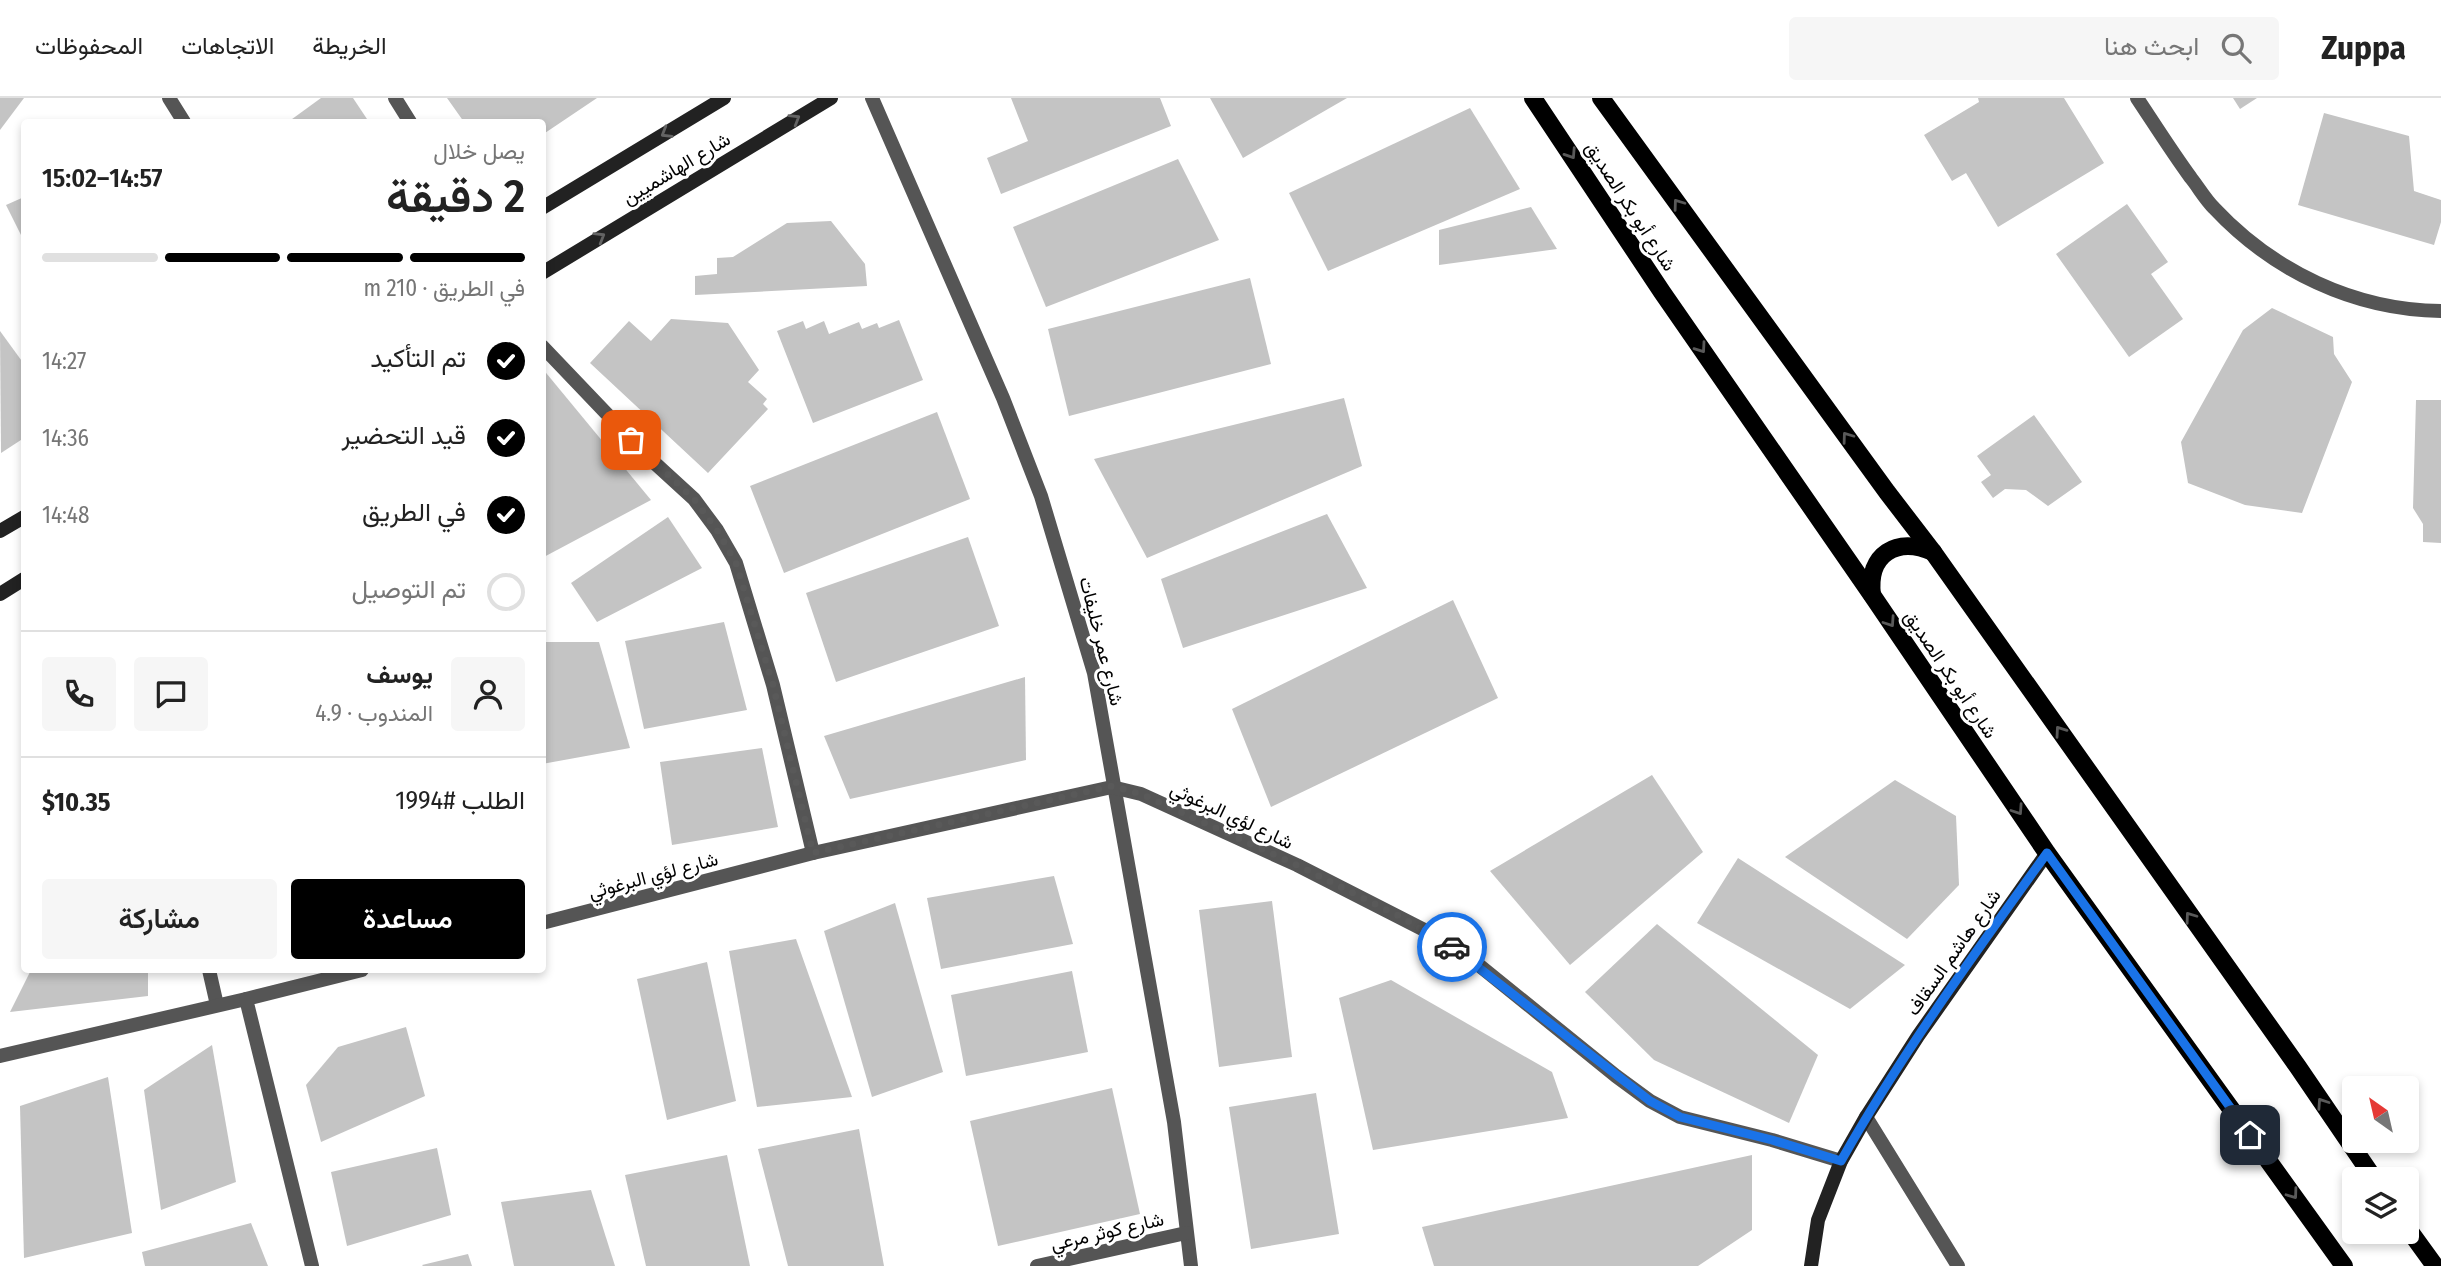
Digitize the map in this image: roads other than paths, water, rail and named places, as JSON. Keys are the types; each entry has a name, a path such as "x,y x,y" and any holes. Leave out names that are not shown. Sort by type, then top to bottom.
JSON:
{"main road":[{"name":"شارع الهاشميين","path":"546,206 724,98"},
{"name":"شارع الهاشميين","path":"546,271 831,98"},
{"name":"شارع أبو بكر الصديق","path":"1533,98 1662,292 2047,853 2344,1266"},
{"name":"شارع أبو بكر الصديق","path":"1601,98 1933,552 2366,1167"},
{"path":"0,531 21,519"},
{"path":"1872,595 1874,568 1882,556 1907,544 1921,546 1933,552"},
{"path":"0,594 21,581"},
{"name":"شارع هاشم السقاف","path":"1811,1266 1818,1220 1841,1161 1866,1117 1918,1036 2047,853"},
{"path":"2419,1244 2435,1266"}],"street":[{"path":"169,98 182,119"},
{"path":"395,98 408,119"},
{"name":"شارع عمر خليفات","path":"872,98 1003,398 1041,496 1094,673 1112,786 1174,1122 1191,1266"},
{"path":"2137,98 2213,207 2278,262 2360,300 2409,311 2441,311"},
{"path":"546,350 629,438 694,499 717,530 736,563 773,685 813,853"},
{"name":"شارع لؤي البرغوثي","path":"546,922 813,853 1112,786 1141,794 1285,860 1440,938 1475,962 1616,1076 1650,1101 1680,1117 1841,1161"},
{"path":"210,973 217,1005"},
{"path":"0,1056 350,973"},
{"path":"246,999 312,1266"},
{"path":"1866,1117 1958,1266"},
{"name":"شارع كوثر مرعي","path":"1037,1266 1186,1233"}]}
